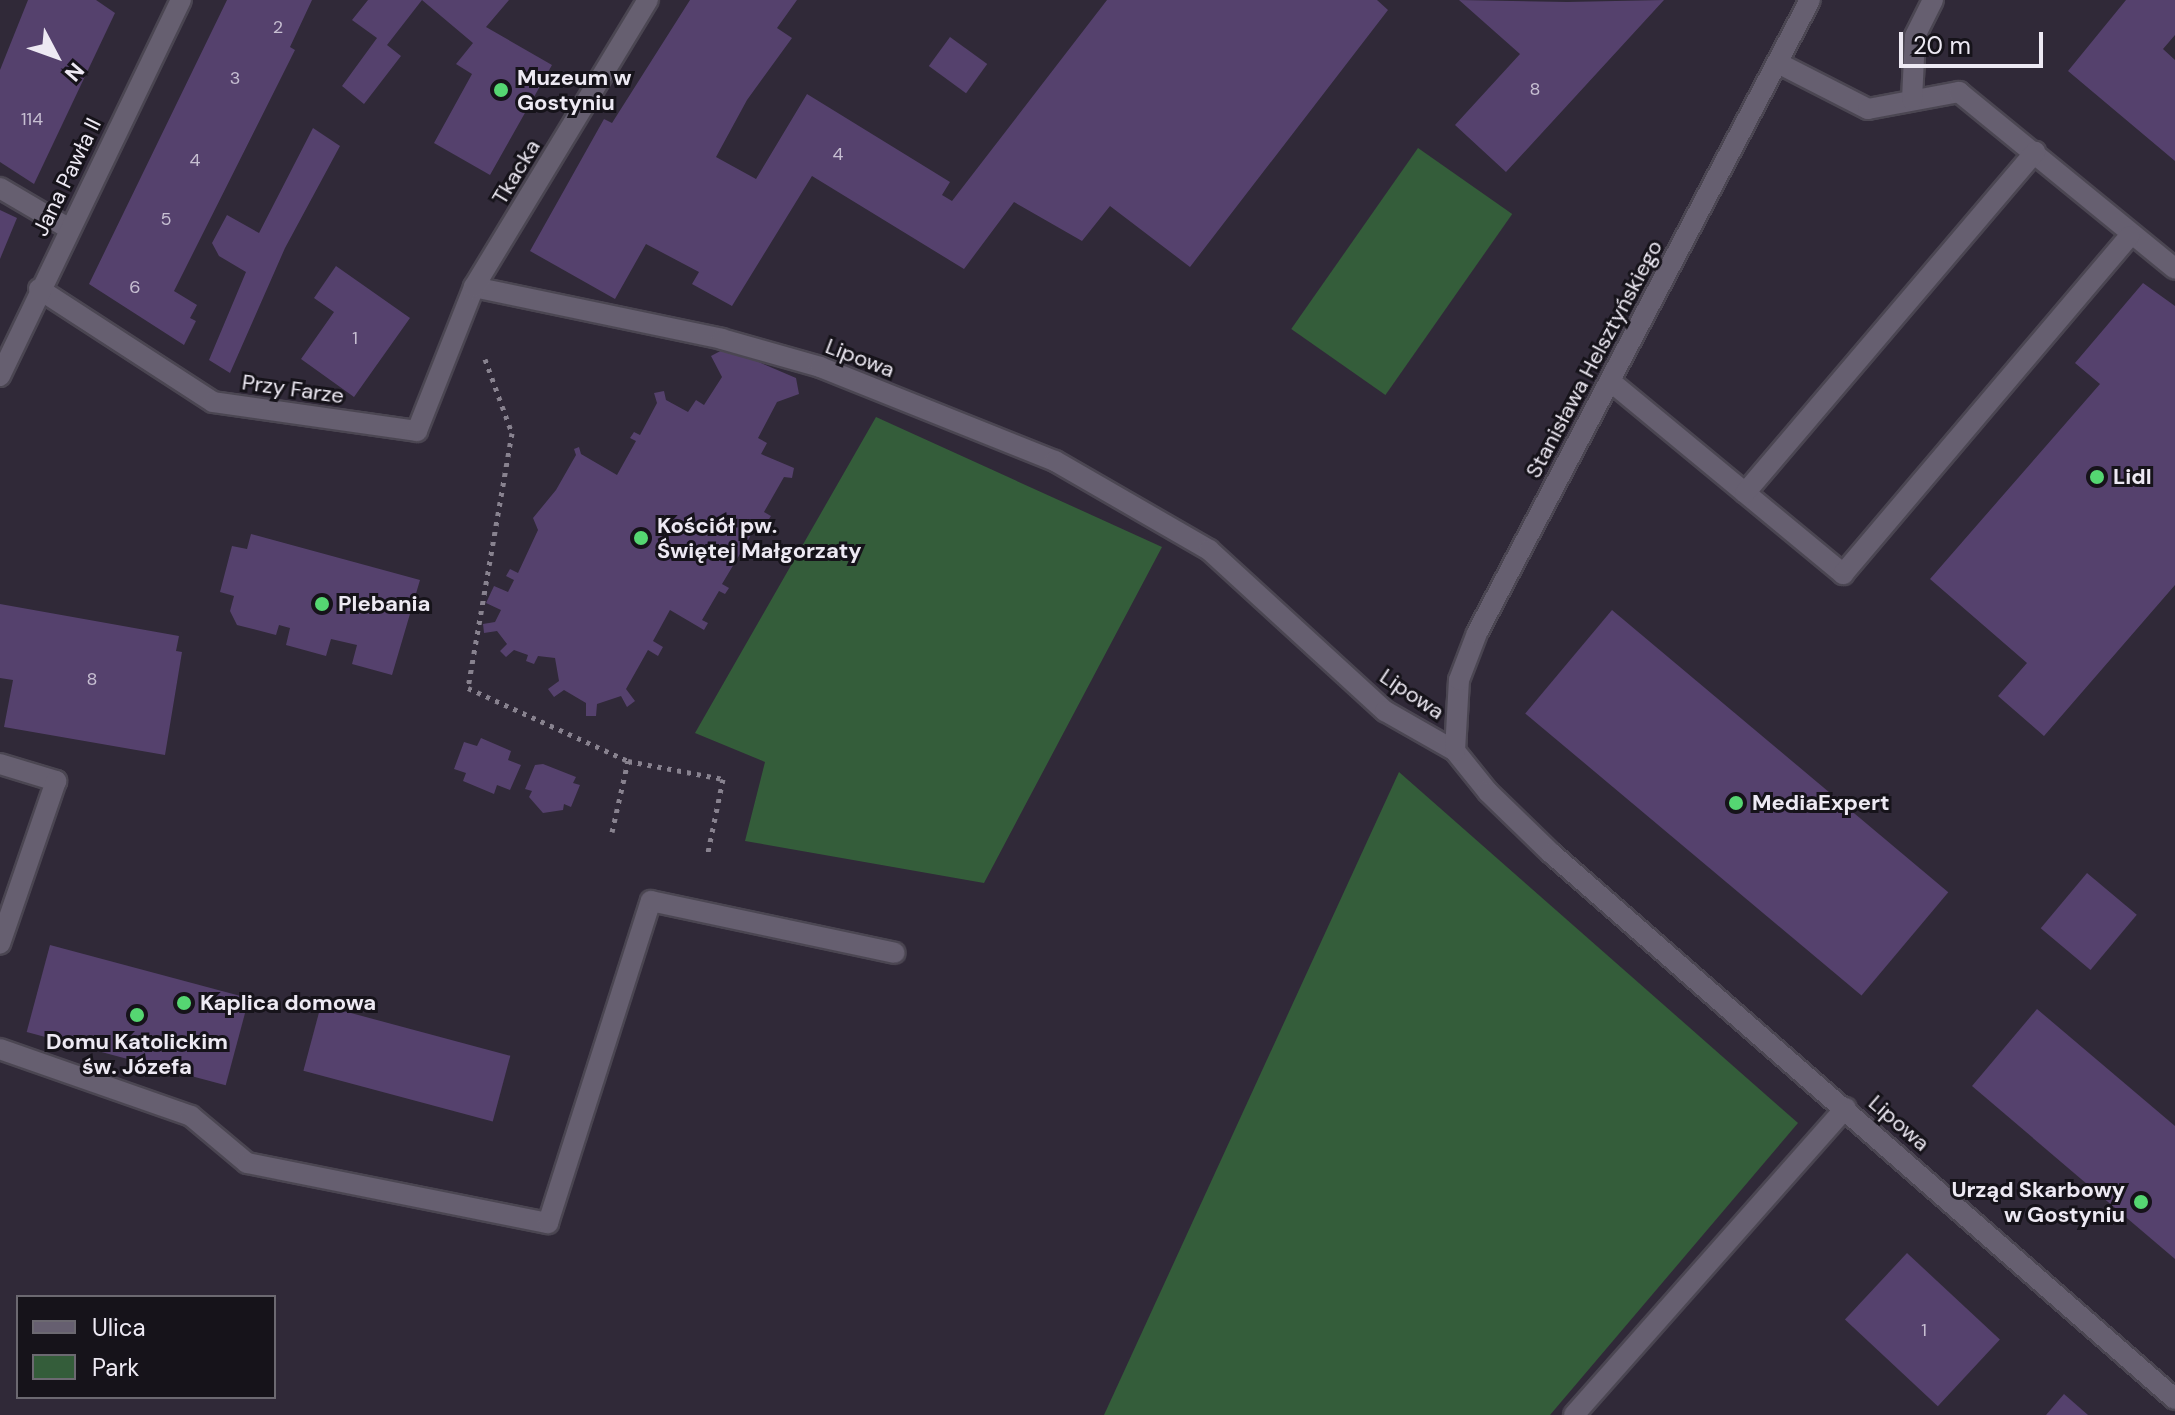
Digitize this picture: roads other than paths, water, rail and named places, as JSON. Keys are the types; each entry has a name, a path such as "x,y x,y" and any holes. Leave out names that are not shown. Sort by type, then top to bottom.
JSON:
{"street":[{"name":"Jana Pawła II","path":"0,376 68,228 181,0"},
{"name":"Stanisława Helsztyńskiego","path":"1455,751 1459,680 1477,633 1810,0"},
{"path":"1912,100 1915,36 1933,0"},
{"name":"Tkacka","path":"474,287 643,2"},
{"path":"1778,63 1868,109 1959,92 2035,152 2130,236 2175,269"},
{"path":"1745,493 2035,152"},
{"path":"0,188 68,228"},
{"path":"1610,381 1843,574 2130,236"},
{"name":"Przy Farze","path":"39,289 213,402 417,431 468,313 474,287"},
{"name":"Lipowa","path":"474,287 722,339 820,367 1055,461 1209,550 1385,711 1455,751 1488,792 1551,853 2175,1399"},
{"path":"0,764 56,781 0,944"},
{"path":"0,1049 191,1116 247,1163 548,1223 651,901 895,953"},
{"path":"1574,1415 1846,1108"}],"place":[{"name":"Muzeum w Gostyniu","path":"501,90"},
{"name":"Lidl","path":"2097,477"},
{"name":"Kościół pw. Świętej Małgorzaty","path":"641,538"},
{"name":"Plebania","path":"322,604"},
{"name":"MediaExpert","path":"1736,803"},
{"name":"Kaplica domowa","path":"184,1003"},
{"name":"Domu Katolickim św. Józefa","path":"137,1015"},
{"name":"Urząd Skarbowy w Gostyniu","path":"2141,1202"}]}
